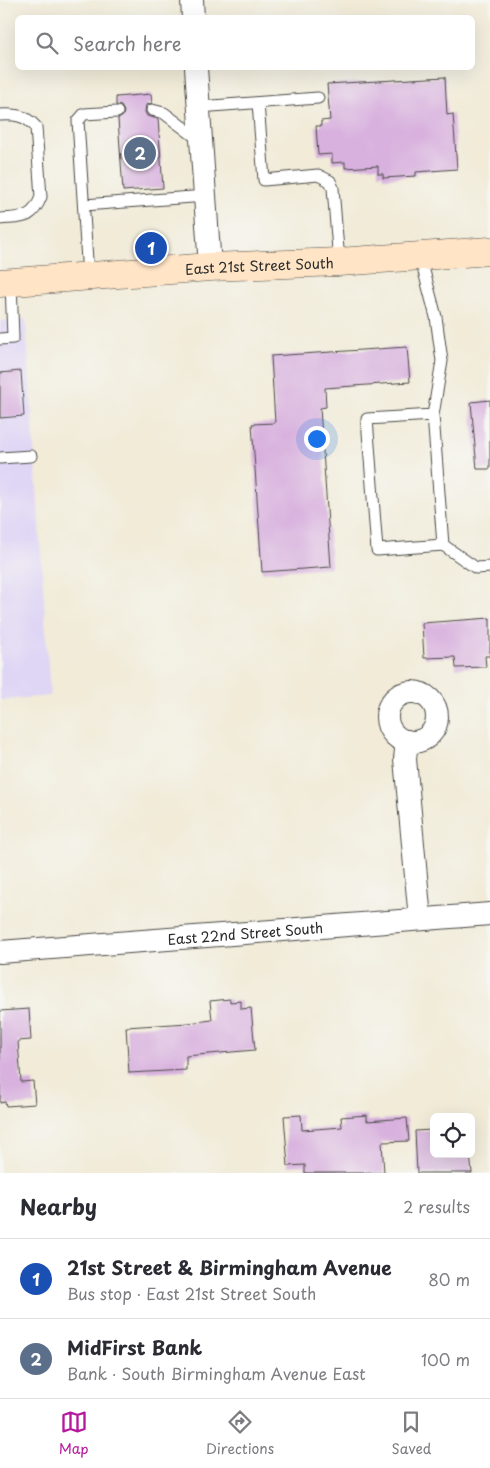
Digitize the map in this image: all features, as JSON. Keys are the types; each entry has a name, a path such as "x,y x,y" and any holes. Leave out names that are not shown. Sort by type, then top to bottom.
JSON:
{"main road":[{"name":"East 21st Street South","path":"6,282 490,251"}],"street":[{"path":"192,0 193,15"},
{"path":"196,70 210,268"},
{"path":"407,741 405,759 420,919"},
{"name":"East 22nd Street South","path":"0,952 490,914"}],"lane":[{"path":"199,107 318,98"},
{"path":"258,103 264,180 318,175 330,181 333,188 338,262"},
{"path":"152,110 164,113 201,142"},
{"path":"88,276 78,121 84,114 117,112"},
{"path":"0,115 14,114 28,118 36,127 40,197 37,207 26,217 0,219"},
{"path":"84,204 206,196"},
{"path":"420,256 436,317 442,360 432,415 443,545"},
{"path":"0,339 13,338 6,282"},
{"path":"432,415 367,419 377,550 443,545 476,568 490,567"},
{"path":"0,458 32,456"}],"shaded area":[{"path":"26,319 50,696 0,700 0,321"}],"building":[{"path":"445,77 447,115 453,114 457,169 416,172 416,176 383,178 383,174 378,174 378,166 345,168 345,162 332,163 332,154 318,155 316,126 321,126 321,121 330,120 327,84"},
{"path":"151,94 152,103 146,105 145,112 147,116 158,119 163,188 123,191 118,119 123,116 124,111 121,106 116,105 116,97"},
{"path":"407,347 410,382 325,388 326,407 320,408 331,567 262,572 252,424 275,423 271,356"},
{"path":"21,371 24,416 0,418 0,373"},
{"path":"490,400 490,469 477,469 471,402"},
{"path":"490,618 490,656 485,656 486,667 456,668 455,657 424,658 422,623"},
{"path":"230,999 230,1002 241,1001 241,1009 251,1008 255,1050 186,1056 186,1070 129,1073 126,1027 212,1020 210,1001"},
{"path":"29,1009 31,1040 18,1041 21,1082 33,1081 35,1104 6,1106 5,1102 0,1103 0,1011"},
{"path":"301,1115 302,1130 342,1127 341,1117 367,1115 367,1121 407,1118 409,1141 382,1142 384,1173 305,1173 305,1165 288,1166 284,1116"},
{"path":"430,1130 430,1158 470,1158 472,1173 417,1173 415,1131"}],"place":[{"name":"MidFirst Bank","path":"140,153"},
{"name":"21st Street & Birmingham Avenue","path":"151,248"}]}
